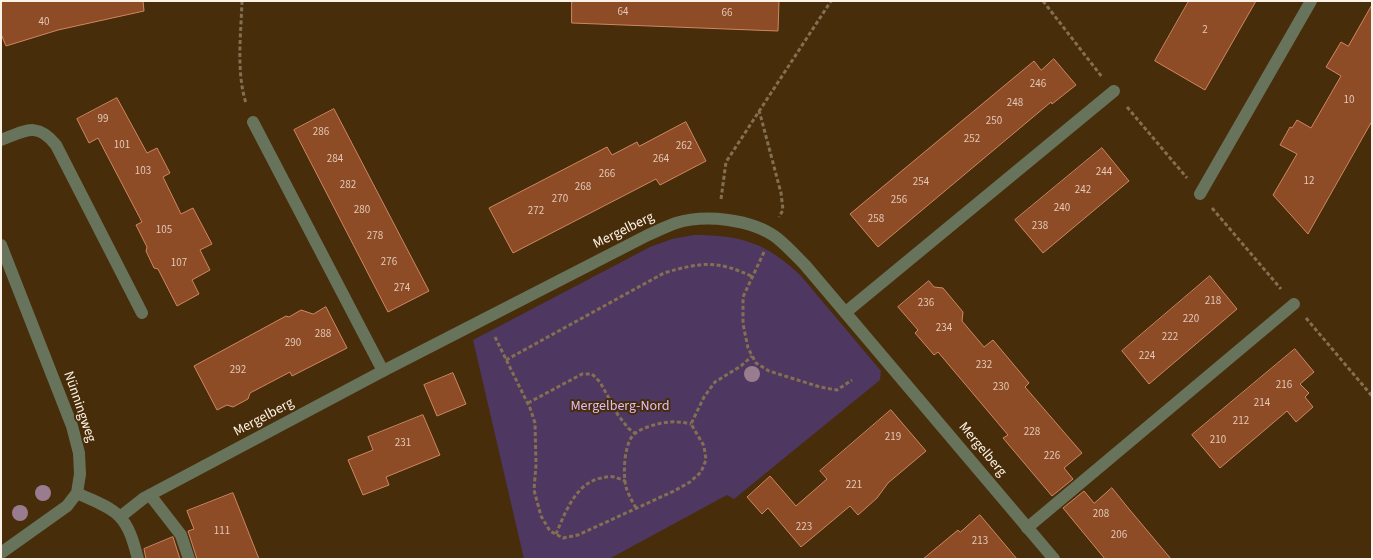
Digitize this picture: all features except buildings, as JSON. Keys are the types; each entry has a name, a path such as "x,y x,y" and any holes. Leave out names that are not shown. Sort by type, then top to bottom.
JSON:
{"street":[{"path":"1200,194 1311,1"},
{"path":"846,312 1114,91"},
{"path":"253,122 384,371"},
{"path":"1,140 28,130 40,131 50,136 142,313"},
{"name":"Mergelberg","path":"120,517 144,498 384,371 648,235 677,223 697,219 719,219 743,222 772,234 805,265 1054,559"},
{"name":"Nünningweg","path":"1,245 72,426 79,453 80,474 77,493"},
{"path":"1027,528 1294,304"},
{"path":"1,553 67,506 77,493 120,517 127,528 138,559"},
{"path":"150,495 181,536 189,559"}],"path":[{"path":"242,1 240,75 243,93 253,122"},
{"path":"719,219 726,162 831,1"},
{"path":"759,110 781,193 783,210"},
{"path":"772,234 743,297 743,324 748,348 752,356 756,363 769,372 820,387 837,390 852,380"},
{"path":"506,360 664,273 690,265 714,264 736,269 753,277"},
{"path":"486,318 528,403 535,423 536,465 534,490 541,516 550,531 562,538 578,535 636,508 690,482 700,472 706,460 704,446 692,424 680,421 663,422 643,428 631,437 626,452 624,472 626,488 636,508"},
{"path":"692,424 704,397 715,382 742,366 752,356"},
{"path":"528,403 582,374 592,374 600,382 618,415 628,428 636,434"},
{"path":"556,534 573,499 584,486 597,479 612,476 625,481"}],"green space":[{"name":"Mergelberg-Nord","path":"694,235 740,239 765,249 789,265 801,276 881,371 880,380 734,499 727,495 609,559 524,559 473,340 650,247 672,239"}]}
